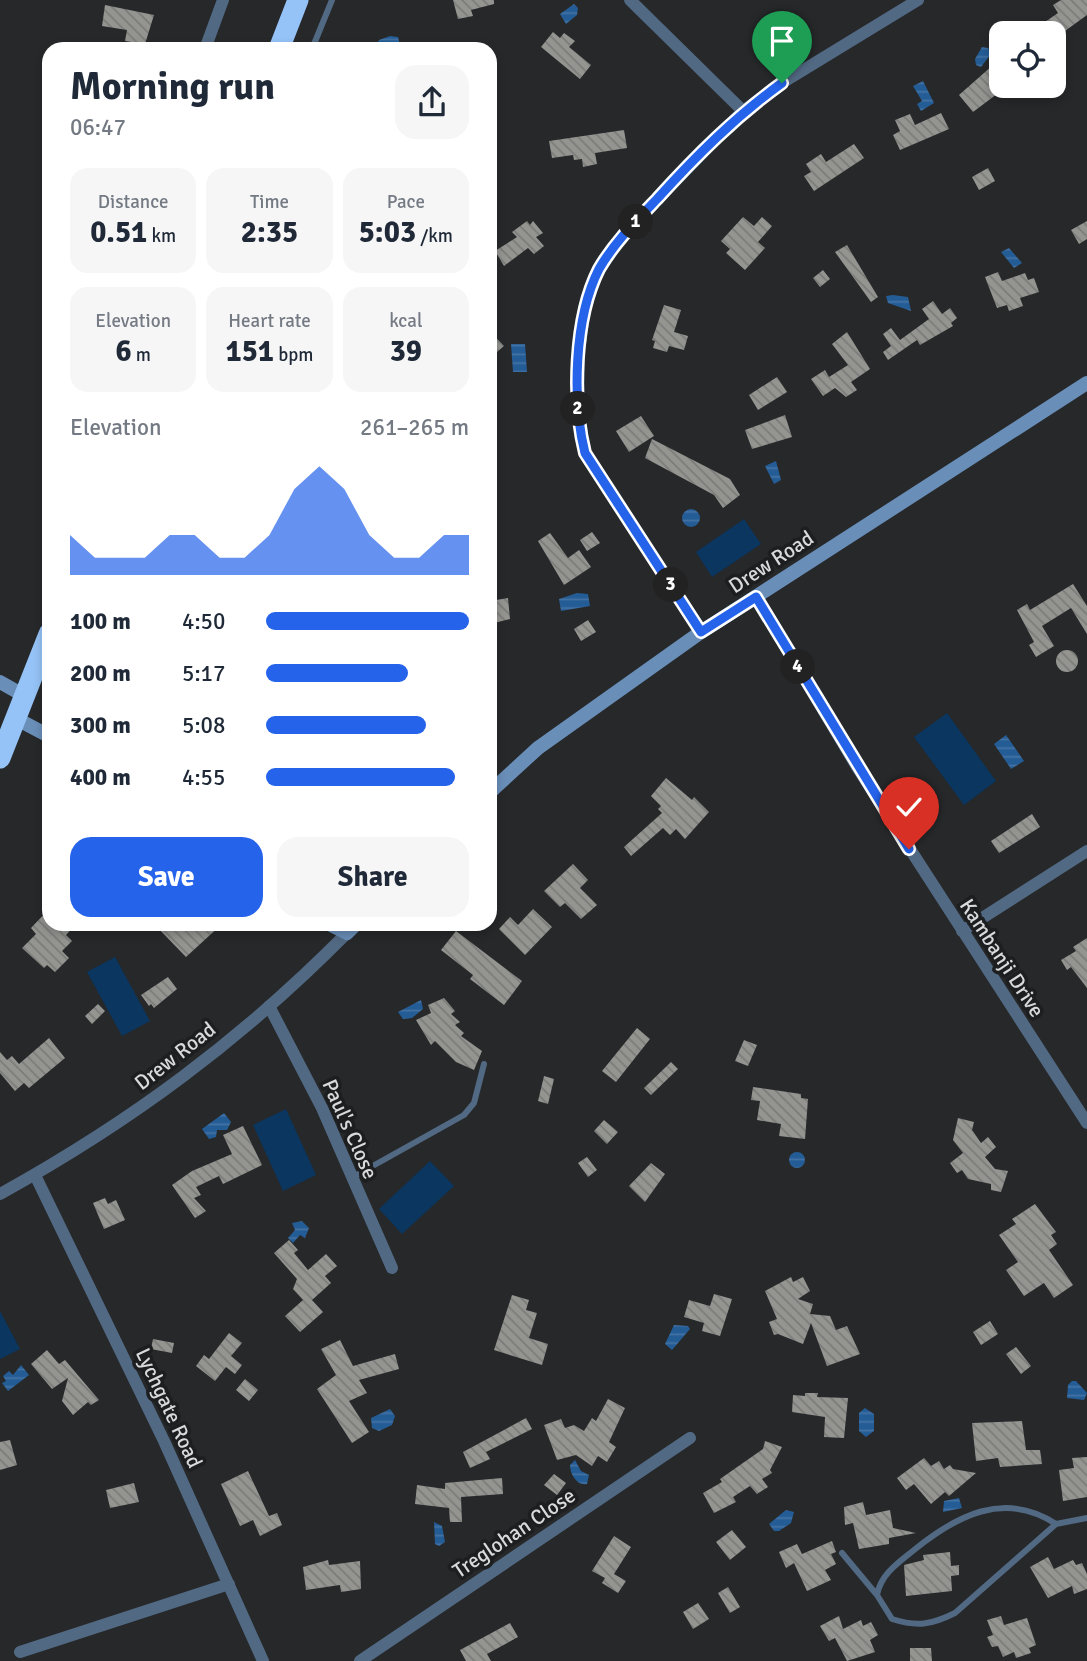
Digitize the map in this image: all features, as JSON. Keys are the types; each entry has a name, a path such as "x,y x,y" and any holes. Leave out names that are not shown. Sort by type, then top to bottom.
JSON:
{"highway":[{"path":"282,42 298,0"},
{"path":"0,758 42,650"}],"street":[{"path":"208,42 223,0"},
{"path":"630,0 743,111"},
{"path":"701,632 585,453 578,411 579,351 586,309 598,272 609,254 711,140 743,111 782,83 918,0"},
{"name":"Drew Road","path":"497,786 538,748 701,632 1087,383"},
{"name":"Kambanji Drive","path":"756,597 857,767 1087,1123"},
{"path":"0,682 23,695"},
{"path":"15,718 42,732"},
{"path":"962,931 1087,851"},
{"name":"Drew Road","path":"0,1194 150,1103 270,1006 349,931"},
{"name":"Paul's Close","path":"270,1006 322,1108 392,1268"},
{"name":"Lychgate Road","path":"35,1175 164,1441 263,1661"},
{"name":"Treglohan Close","path":"360,1661 690,1438"},
{"path":"20,1652 229,1584"}],"lane":[{"path":"315,42 332,0"},
{"path":"351,1177 464,1115 474,1103 484,1064"},
{"path":"877,1595 879,1583 894,1566 933,1535 969,1513 996,1507 1017,1507 1056,1524"},
{"path":"842,1553 877,1595 892,1619 923,1626 955,1613 1056,1524 1087,1518"}],"shaded area":[{"path":"574,4 578,8 577,15 566,24 560,14"},
{"path":"390,36 398,37 399,42 378,42"},
{"path":"982,47 988,48 989,57 981,67 976,65 975,59"},
{"path":"923,81 934,103 921,111 917,104 922,101 913,86"},
{"path":"1009,248 1022,263 1014,268 1001,252"},
{"path":"886,296 908,297 911,311 888,303"},
{"path":"511,344 525,344 527,372 513,372"},
{"path":"776,461 781,480 774,484 765,466"},
{"path":"691,509 697,512 700,518 697,524 691,527 685,524 682,518 685,512"},
{"path":"744,519 761,544 712,577 696,552"},
{"path":"577,593 588,594 590,606 561,611 559,599"},
{"path":"947,713 996,781 964,805 914,737"},
{"path":"1006,735 1024,761 1011,769 994,744"},
{"path":"115,957 150,1021 122,1036 87,972"},
{"path":"421,1000 423,1009 412,1018 403,1019 398,1012"},
{"path":"286,1109 316,1175 283,1191 253,1125"},
{"path":"224,1113 231,1122 227,1130 217,1130 216,1137 209,1139 202,1129"},
{"path":"797,1152 803,1154 803,1166 797,1168 791,1166 789,1160 791,1154"},
{"path":"430,1161 454,1186 402,1234 379,1209"},
{"path":"302,1221 309,1228 305,1238 300,1235 293,1243 288,1238 295,1230 292,1223"},
{"path":"0,1311 20,1349 0,1359"},
{"path":"674,1325 688,1326 690,1329 672,1350 665,1344"},
{"path":"21,1365 29,1375 8,1391 2,1383 6,1381 3,1376 9,1371 13,1375"},
{"path":"1076,1381 1087,1393 1084,1400 1067,1398 1068,1385"},
{"path":"865,1408 874,1414 874,1431 866,1437 859,1431 859,1413"},
{"path":"390,1409 395,1416 392,1425 379,1431 372,1428 371,1418"},
{"path":"575,1460 581,1471 589,1475 587,1484 577,1481 571,1472 570,1465"},
{"path":"959,1498 962,1508 943,1512 944,1501"},
{"path":"786,1510 794,1512 791,1523 779,1531 774,1531 769,1524"},
{"path":"434,1522 442,1526 445,1542 439,1546 435,1544"}],"building":[{"path":"453,0 494,0 494,4 471,10 473,16 458,19"},
{"path":"1061,0 1087,0 1087,15 1066,30 1066,21 1046,21 1058,13 1053,5"},
{"path":"105,5 154,15 146,42 125,41 127,30 102,26"},
{"path":"553,32 560,38 564,33 575,41 569,47 591,65 580,79 541,47"},
{"path":"989,69 989,98 992,98 973,112 959,95"},
{"path":"941,113 949,129 900,150 893,135 900,131 895,120 910,114 915,125"},
{"path":"624,130 627,148 595,153 597,164 583,167 582,159 574,160 573,155 552,158 549,141"},
{"path":"854,144 864,158 814,191 804,176 811,172 806,164 821,154 826,162"},
{"path":"988,168 995,181 979,190 972,177"},
{"path":"743,217 754,226 762,217 772,226 758,242 765,248 745,270 726,253 730,249 721,241"},
{"path":"527,221 530,225 533,221 543,233 536,237 544,246 534,254 528,248 504,266 497,250 517,237 512,232"},
{"path":"1087,221 1087,239 1079,244 1071,230"},
{"path":"847,245 878,297 871,302 835,252"},
{"path":"823,270 830,279 820,287 813,278"},
{"path":"998,272 1002,281 1025,273 1028,280 1034,278 1039,292 1020,298 1023,306 1009,311 1007,305 997,308 985,277"},
{"path":"933,301 942,314 950,308 957,318 951,323 953,326 920,345 917,340 888,360 883,352 891,346 883,334 891,328 900,340 929,319 922,309"},
{"path":"664,305 681,310 674,332 688,336 684,350 669,346 667,352 653,348 655,341 652,340"},
{"path":"847,332 870,369 851,382 857,390 846,397 835,388 823,396 811,379 825,370 829,377 848,365 832,344"},
{"path":"497,338 504,346 497,352"},
{"path":"777,377 787,392 758,410 749,395"},
{"path":"785,415 792,437 752,449 745,430"},
{"path":"641,416 654,436 629,452 616,431"},
{"path":"652,439 730,479 740,495 723,508 714,495 645,458"},
{"path":"592,532 600,543 587,551 580,540"},
{"path":"550,533 568,558 579,550 591,567 564,585 538,541"},
{"path":"1073,584 1087,606 1087,634 1071,608 1042,626 1054,646 1036,657 1029,645 1034,642 1017,610 1027,604 1030,610"},
{"path":"508,598 510,619 497,622 497,600"},
{"path":"588,620 596,632 581,641 574,629"},
{"path":"1067,650 1075,653 1078,661 1075,669 1067,672 1059,669 1056,661 1059,653"},
{"path":"666,778 692,800 694,797 709,812 685,839 676,829 670,835 663,828 631,856 624,847 662,813 658,809 661,806 651,796"},
{"path":"1032,814 1040,827 999,853 991,841"},
{"path":"573,864 588,880 580,888 597,905 581,919 565,903 560,907 544,891"},
{"path":"533,909 552,927 525,955 499,929 510,917 518,925"},
{"path":"42,916 42,931 70,931 66,935 72,941 62,951 69,958 55,972 47,965 44,968 22,948 36,934 31,928"},
{"path":"161,931 214,931 186,957"},
{"path":"456,931 522,981 504,1005 470,979 473,975 441,950"},
{"path":"1087,938 1087,988 1071,967 1067,970 1061,960 1076,951 1073,947"},
{"path":"168,977 177,989 154,1008 151,1004 149,1006 141,995"},
{"path":"444,998 455,1011 451,1014 460,1022 455,1025 464,1033 461,1036 482,1051 474,1070 456,1062 435,1041 431,1045 416,1020 431,1013 428,1005"},
{"path":"98,1004 105,1011 92,1024 85,1016"},
{"path":"637,1028 650,1039 616,1082 602,1071"},
{"path":"49,1038 65,1058 29,1088 24,1083 15,1091 0,1073 0,1052 7,1060 12,1056 19,1064"},
{"path":"744,1040 757,1045 748,1066 735,1061"},
{"path":"671,1062 678,1069 651,1095 644,1088"},
{"path":"544,1076 554,1079 548,1104 538,1101"},
{"path":"753,1087 801,1094 801,1098 808,1099 805,1139 779,1136 781,1124 757,1120 760,1101 751,1100"},
{"path":"958,1118 974,1122 972,1130 981,1143 988,1137 996,1147 985,1157 995,1169 1008,1171 1001,1192 991,1190 991,1184 968,1179 962,1170 957,1173 950,1163 963,1153 953,1140"},
{"path":"604,1120 618,1132 607,1144 594,1131"},
{"path":"243,1126 262,1165 223,1184 219,1176 196,1187 201,1195 194,1198 206,1211 195,1218 172,1185 192,1171 232,1154 223,1135"},
{"path":"587,1157 597,1170 588,1177 578,1163"},
{"path":"651,1163 665,1174 645,1202 629,1186"},
{"path":"105,1198 108,1204 116,1200 125,1220 104,1229 93,1203"},
{"path":"1035,1204 1056,1232 1051,1235 1057,1244 1049,1250 1073,1285 1054,1298 1044,1283 1024,1296 1006,1270 1018,1262 999,1235 1016,1224 1012,1219"},
{"path":"289,1240 298,1250 294,1253 308,1270 326,1254 337,1266 325,1276 331,1283 312,1300 323,1312 300,1332 285,1316 303,1300 293,1289 297,1279 274,1253"},
{"path":"791,1277 793,1282 803,1277 810,1291 798,1299 813,1304 810,1314 830,1316 836,1330 847,1326 860,1354 827,1366 811,1323 803,1344 778,1334 774,1335 769,1322 777,1319 765,1291"},
{"path":"714,1294 732,1299 720,1336 702,1331 704,1323 684,1317 689,1300 710,1306"},
{"path":"512,1295 529,1300 526,1310 537,1313 529,1338 548,1344 542,1365 494,1350"},
{"path":"990,1321 998,1334 981,1345 973,1332"},
{"path":"229,1333 242,1343 231,1356 242,1365 235,1374 226,1367 215,1381 196,1366 204,1355 209,1359"},
{"path":"153,1339 174,1343 172,1353 151,1349"},
{"path":"340,1340 353,1366 395,1354 399,1369 359,1380 367,1393 349,1401 369,1432 352,1443 317,1389 336,1375 321,1349"},
{"path":"1016,1347 1031,1366 1021,1374 1006,1354"},
{"path":"47,1350 59,1364 65,1360 99,1400 91,1405 88,1402 73,1415 62,1401 68,1378 52,1389 31,1364"},
{"path":"245,1379 258,1390 249,1401 236,1390"},
{"path":"805,1393 818,1393 817,1397 848,1398 844,1438 824,1437 825,1417 792,1412 793,1395 805,1396"},
{"path":"608,1399 625,1408 609,1442 616,1447 607,1462 598,1456 592,1466 576,1455 557,1460 544,1425 561,1419 565,1428 574,1425 584,1431 592,1418 596,1421"},
{"path":"526,1418 532,1429 486,1452 490,1459 470,1468 463,1452"},
{"path":"1022,1421 1026,1450 1040,1450 1042,1464 1000,1467 998,1458 976,1461 972,1423"},
{"path":"10,1440 17,1465 0,1470 0,1442"},
{"path":"765,1441 782,1447 770,1470 772,1473 762,1479 768,1487 757,1494 750,1486 733,1497 736,1502 714,1513 703,1493 722,1482 720,1479 763,1449"},
{"path":"1087,1457 1087,1497 1063,1501 1059,1470 1074,1468 1072,1458"},
{"path":"924,1458 931,1466 939,1461 944,1469 950,1465 953,1469 976,1473 949,1496 945,1492 931,1504 914,1484 906,1490 897,1478"},
{"path":"248,1471 269,1516 277,1513 282,1525 260,1536 253,1520 240,1526 221,1484"},
{"path":"554,1474 566,1483 557,1495 544,1485"},
{"path":"502,1478 503,1494 461,1497 462,1522 450,1522 449,1508 415,1504 417,1485 445,1489 445,1483"},
{"path":"134,1483 139,1502 110,1508 106,1490"},
{"path":"863,1502 866,1515 890,1510 893,1528 916,1533 889,1538 889,1544 859,1549 853,1523 845,1525 844,1507"},
{"path":"732,1530 746,1547 730,1560 716,1542"},
{"path":"614,1536 631,1547 614,1574 626,1581 618,1593 602,1583 605,1578 592,1571"},
{"path":"832,1541 836,1552 831,1554 836,1564 825,1570 831,1580 807,1591 794,1563 786,1568 779,1552 797,1544 802,1554"},
{"path":"950,1552 951,1566 959,1565 959,1575 951,1576 952,1591 906,1596 904,1565 924,1560 923,1555"},
{"path":"1048,1557 1054,1569 1073,1560 1076,1565 1082,1563 1087,1574 1087,1589 1074,1594 1072,1586 1048,1598 1030,1567"},
{"path":"328,1560 329,1565 360,1561 361,1589 341,1592 340,1585 306,1590 303,1567"},
{"path":"728,1587 740,1607 730,1613 718,1593"},
{"path":"698,1603 709,1619 693,1629 683,1612"},
{"path":"839,1616 843,1629 861,1620 863,1626 871,1622 878,1635 870,1640 875,1652 847,1661 835,1638 829,1641 820,1626"},
{"path":"1001,1616 1004,1625 1027,1618 1036,1645 1029,1648 1031,1653 1016,1658 1014,1652 1003,1657 998,1646 992,1647 987,1637 993,1635 987,1620"},
{"path":"510,1623 518,1637 487,1654 491,1661 466,1661 460,1650"},
{"path":"910,1648 931,1648 932,1661 910,1661"}],"route":[{"path":"782,83 743,111 711,140 622,236 598,272 586,309 579,351 579,431 585,453 701,632 756,597 909,849"}]}
